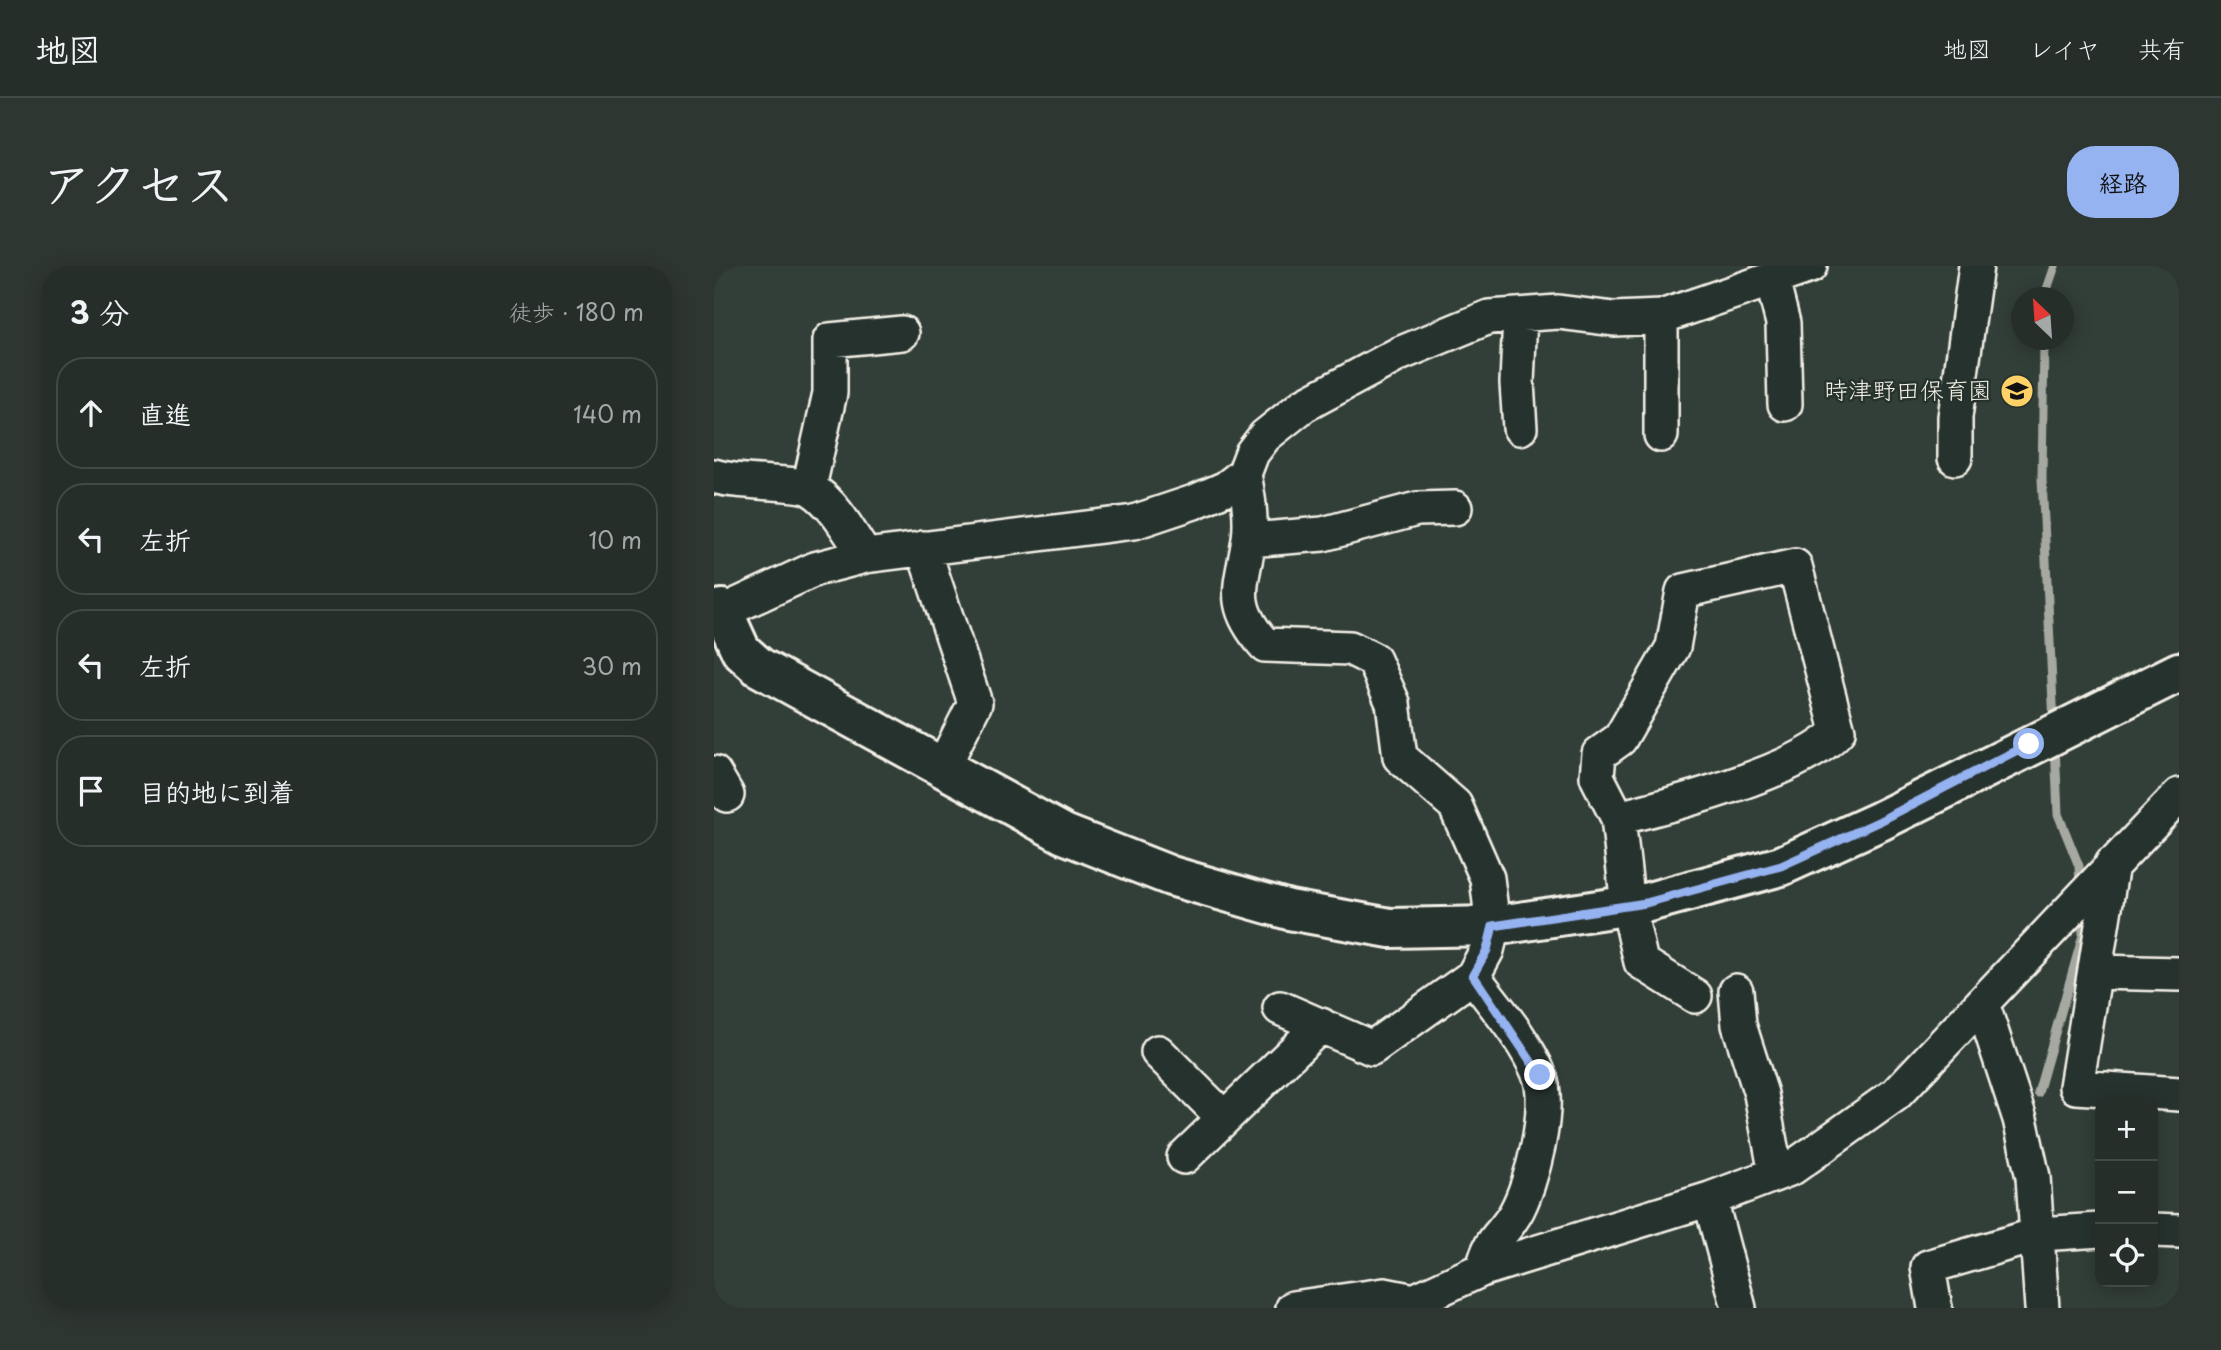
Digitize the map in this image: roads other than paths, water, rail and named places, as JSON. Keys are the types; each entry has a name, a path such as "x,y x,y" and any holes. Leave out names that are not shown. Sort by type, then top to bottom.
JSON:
{"street":[{"path":"1280,1008 1372,1048 1473,975 1487,950 1493,926 1487,878 1479,854 1455,805 1400,757 1393,703 1374,660 1350,648 1265,645 1251,628 1241,605 1239,587 1249,540 1249,502 1244,474 1252,453 1265,436 1304,405 1353,376 1489,317 1558,312 1614,319 1661,317 1810,266"},
{"path":"1955,458 1955,417 1976,266"},
{"path":"1772,280 1783,323 1785,404"},
{"path":"1520,315 1517,383 1520,428"},
{"path":"1661,317 1661,435"},
{"path":"809,487 830,393 830,340 902,333"},
{"path":"1244,474 1226,488 1134,522 865,556 815,569 733,607 718,610 741,651 759,667 1064,834 1171,876 1289,910 1390,928 1493,926 1628,905 1781,866 1880,821 2179,672"},
{"path":"714,476 727,481 809,487 840,516 865,556"},
{"path":"1249,540 1323,534 1417,509 1455,508"},
{"path":"923,548 975,703 943,767"},
{"path":"1618,818 1738,784 1826,744 1838,731 1795,566 1682,591 1673,647 1620,739 1599,754 1597,777 1618,818 1628,905 1641,962 1695,996"},
{"path":"1293,1308 1384,1295 1413,1306 1483,1269 1710,1199 1792,1168 1896,1094 2103,872 2179,795"},
{"path":"2103,872 2095,972 2076,1087 2179,1094"},
{"path":"2095,972 2179,974"},
{"path":"1473,975 1540,1075 1542,1103 1542,1124 1532,1170 1515,1214 1488,1247 1483,1269"},
{"path":"1736,990 1739,1025 1760,1094 1776,1174"},
{"path":"1982,1003 2020,1119 2033,1177 2040,1234 2042,1308"},
{"path":"1184,1157 1321,1026"},
{"path":"1157,1052 1224,1118"},
{"path":"1710,1199 1739,1308"},
{"path":"1935,1308 1928,1267 2040,1234 2095,1230"},
{"path":"2158,1230 2179,1231"}],"waterway":[{"path":"2048,287 2055,266"},
{"path":"2044,350 2042,479 2054,724"},
{"path":"2055,745 2058,814 2079,866 2080,888"},
{"path":"2038,1093 2083,935 2082,912"}],"place":[{"name":"時津野田保育園","path":"2017,391"}]}
